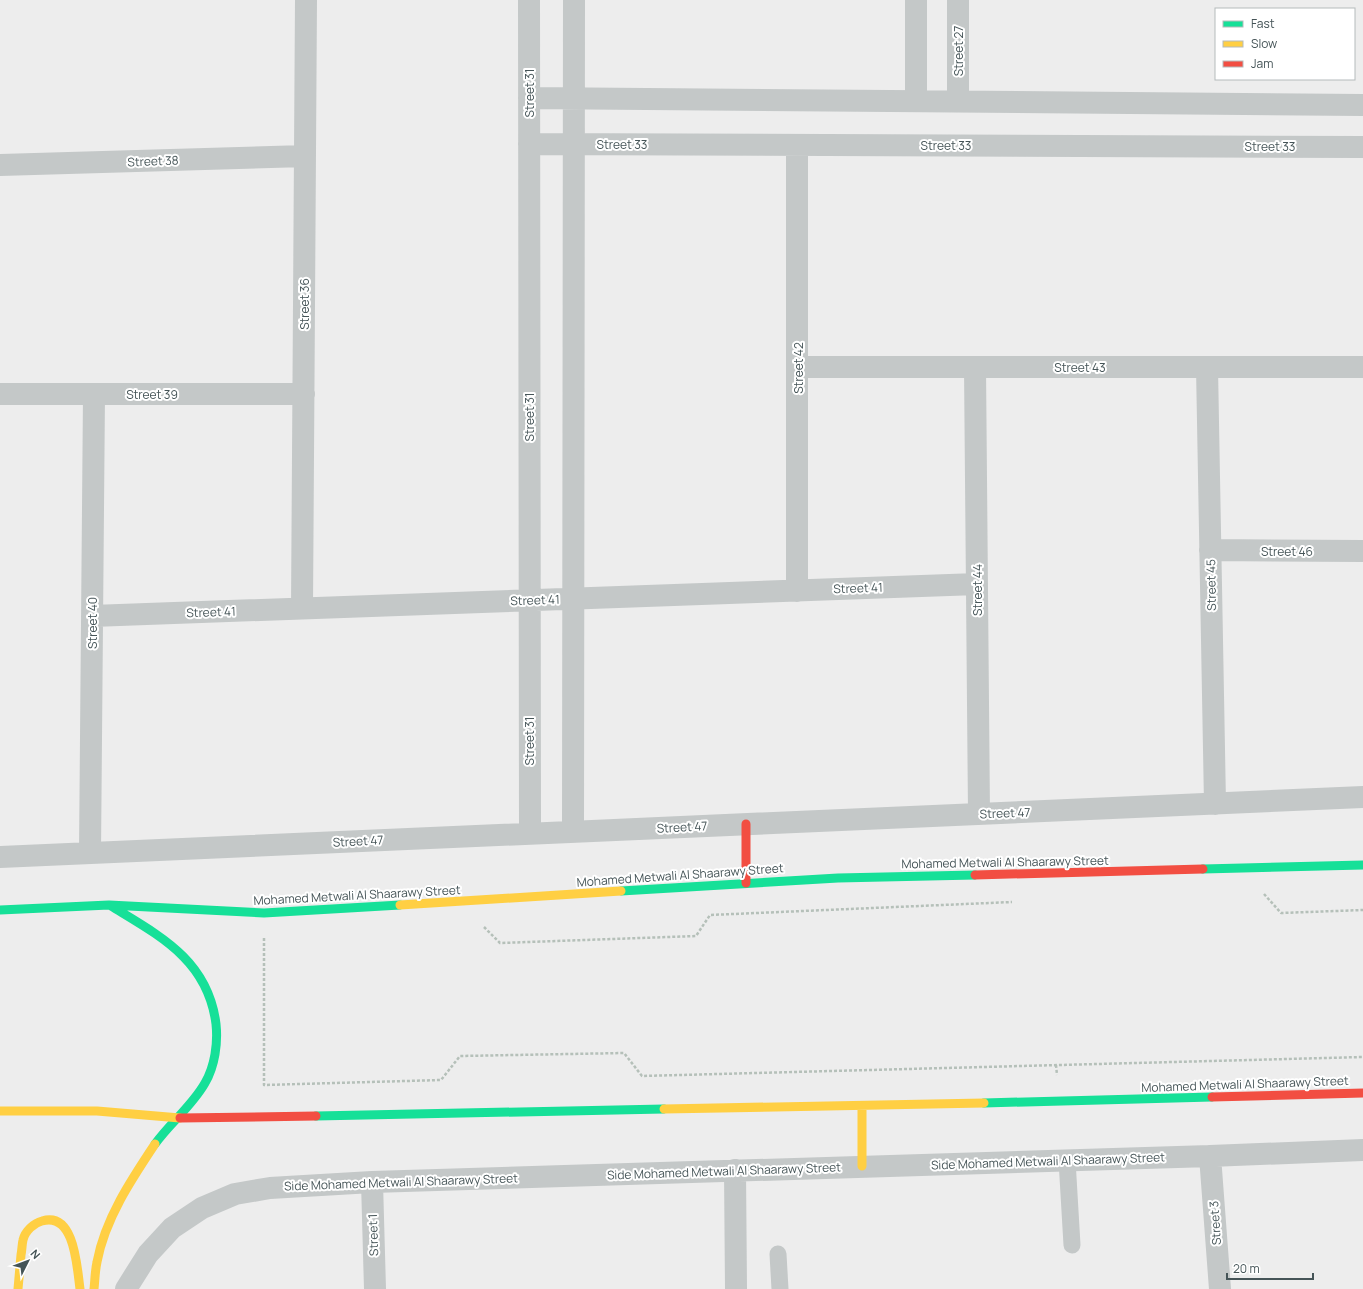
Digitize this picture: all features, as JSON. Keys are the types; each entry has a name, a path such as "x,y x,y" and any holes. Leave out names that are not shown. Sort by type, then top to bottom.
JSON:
{"street":[{"name":"Street 36","path":"302,608 306,0"},
{"name":"Street 31","path":"529,0 530,833"},
{"path":"573,832 574,0"},
{"path":"916,0 916,101"},
{"name":"Street 27","path":"958,0 958,101"},
{"path":"529,98 1363,105"},
{"name":"Street 33","path":"529,144 1363,147"},
{"name":"Street 42","path":"797,145 797,590"},
{"name":"Street 38","path":"0,165 305,156"},
{"name":"Street 43","path":"798,366 1363,367"},
{"name":"Street 44","path":"976,367 978,814"},
{"name":"Street 45","path":"1207,367 1215,804"},
{"name":"Street 39","path":"0,394 304,394"},
{"name":"Street 40","path":"90,853 94,394"},
{"name":"Street 46","path":"1210,550 1363,551"},
{"name":"Street 41","path":"92,616 977,584"},
{"name":"Street 47","path":"0,857 1363,797"},
{"path":"746,824 746,883"},
{"name":"Mohamed Metwali Al Shaarawy Street","path":"0,910 109,905 264,914 838,878 1363,865"},
{"path":"94,1289 98,1256 112,1218 130,1182 152,1148 197,1096 210,1071 217,1044 216,1015 207,988 192,964 171,945 109,905"},
{"name":"Mohamed Metwali Al Shaarawy Street","path":"0,1111 98,1111 177,1118 862,1106 1363,1093"},
{"path":"862,1106 862,1166"},
{"name":"Side Mohamed Metwali Al Shaarawy Street","path":"126,1289 148,1254 172,1228 202,1208 235,1194 270,1188 372,1182 1363,1150"},
{"name":"Street 3","path":"1210,1156 1220,1289"},
{"path":"735,1170 736,1289"},
{"name":"Street 1","path":"372,1182 375,1289"},
{"path":"18,1289 23,1239 29,1229 37,1222 47,1219 58,1221 66,1228 73,1247 80,1289"}],"lane":[{"path":"1067,1160 1072,1245"},
{"path":"778,1254 780,1289"}],"path":[{"path":"1261,891 1281,913 1363,910"},
{"path":"481,924 500,943 696,936 710,915 1017,902"},
{"path":"264,934 264,1085 441,1080 460,1056 624,1054 642,1076 1363,1057"}],"traffic: fast":[{"path":"1203,869 1363,865"},
{"path":"621,891 838,878 975,875"},
{"path":"0,910 109,905 264,913 400,905"},
{"path":"111,906 164,940 179,952 192,966 203,983 211,1002 216,1024 217,1039 215,1054 205,1083 194,1099 155,1144"},
{"path":"984,1103 1212,1097"},
{"path":"316,1116 664,1109"}],"traffic: slow":[{"path":"400,905 621,891"},
{"path":"664,1109 984,1103"},
{"path":"862,1106 862,1166"},
{"path":"0,1111 97,1111 180,1118"},
{"path":"94,1289 97,1262 106,1230 120,1200 155,1144"},
{"path":"18,1289 24,1237 30,1228 36,1224 42,1221 53,1220 61,1224 68,1233 72,1243 80,1289"}],"traffic: jam":[{"path":"746,824 746,883"},
{"path":"975,875 1203,869"},
{"path":"1212,1097 1363,1093"},
{"path":"180,1118 316,1116"}]}
